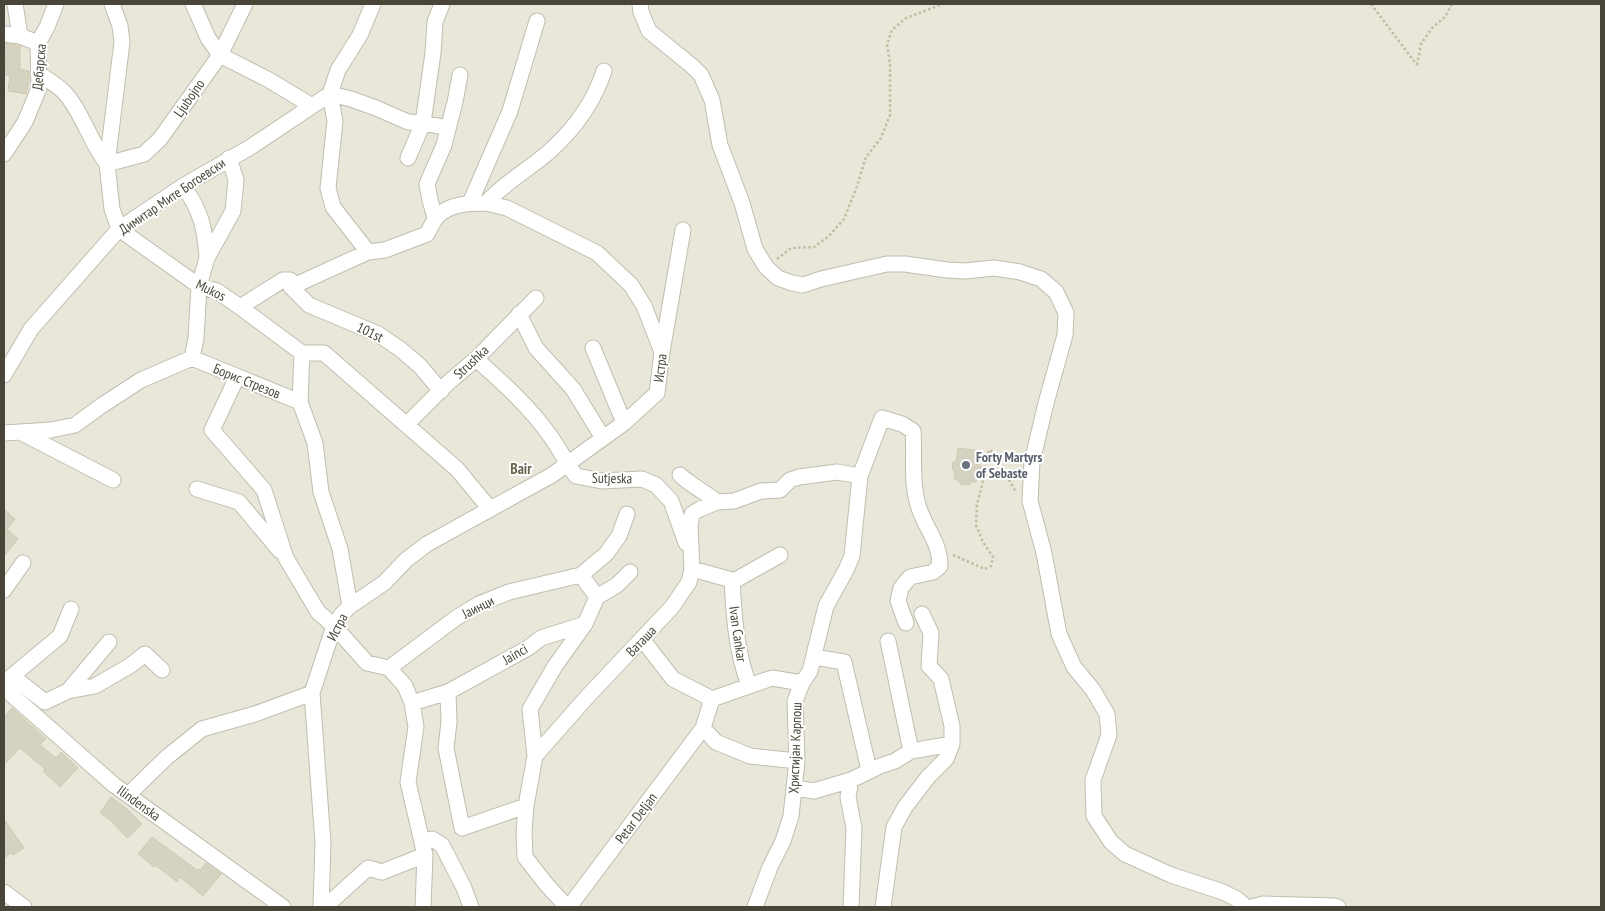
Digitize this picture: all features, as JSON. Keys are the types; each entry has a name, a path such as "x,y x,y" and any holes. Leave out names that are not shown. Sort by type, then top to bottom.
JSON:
{"street":[{"path":"15,4 20,36"},
{"name":"Дебарска","path":"4,154 25,122 39,88 38,43 56,4"},
{"path":"112,4 120,26 122,42 107,164 112,209 119,230"},
{"path":"193,4 208,38 220,55 269,80 312,106"},
{"name":"Ljubojno","path":"107,164 144,154 160,139 220,55 245,4"},
{"path":"368,252 333,207 328,188 335,121 330,94 338,70 360,35 373,4"},
{"path":"408,158 423,123 435,22 442,4"},
{"path":"640,4 649,31 701,75 712,100 720,145 742,203 755,249 766,267 778,278 792,283 803,284 888,264 905,264 965,271 994,268 1020,272 1041,280 1056,292 1066,313 1065,335 1032,462 1030,501 1044,553 1058,634 1074,667 1093,690 1106,714 1109,735 1092,780 1094,816 1111,842 1125,854 1171,875 1223,892 1237,899 1246,907"},
{"path":"644,19 652,4"},
{"path":"478,203 510,111 537,20"},
{"path":"4,34 20,36 38,43"},
{"path":"478,203 551,151 569,132 589,105 598,90 604,71"},
{"path":"38,73 63,91 73,104 98,152 107,164"},
{"path":"436,218 427,184 444,145 460,75"},
{"path":"330,94 351,99 408,122 448,128"},
{"name":"Димитар Мите Богоевски","path":"4,375 31,329 119,230 183,186 249,148 330,94"},
{"path":"4,433 52,430 75,424 141,380 192,358 196,338 199,286 207,258 233,211 236,180 229,158"},
{"path":"183,186 198,210 205,231 207,258"},
{"path":"240,307 283,280 290,280 290,286 368,252 385,250 427,234 436,218 445,209 478,203 507,208 597,253 631,285 644,306 662,352"},
{"name":"Mukos","path":"119,230 199,286 217,291 302,352"},
{"name":"Истра","path":"321,907 323,843 312,693 334,626 350,606 384,583 406,560 427,544 529,489 572,470 603,438 624,423 657,393 682,230"},
{"name":"101st","path":"290,286 309,305 378,334 400,349 420,366 441,391"},
{"name":"Strushka","path":"406,425 476,359 536,298"},
{"path":"519,314 536,348 573,389 603,438"},
{"path":"593,348 624,423"},
{"path":"350,606 340,549 321,492 315,443 300,402 302,352 324,353 457,469 490,509"},
{"name":"Борис Стрезов","path":"192,358 300,402"},
{"path":"476,359 518,397 551,437 572,470"},
{"path":"237,377 212,430 264,490 286,558"},
{"name":"Христијан Карпош","path":"755,907 792,816 797,761 795,700 802,683 810,671 826,606 852,556 860,476 882,418 902,424 913,431 916,500 922,519 939,550"},
{"path":"21,432 113,480"},
{"name":"Sutjeska","path":"572,470 602,481 642,479 656,485 671,502 692,562"},
{"name":"Ваташа","path":"535,756 587,697 672,607 689,582 692,562 692,514 717,502 734,501 762,491 780,490 790,480 799,477 837,472 860,476"},
{"path":"680,475 717,502"},
{"path":"197,489 239,502 286,558 318,612 334,626 367,663 389,668 405,686 412,704 416,727 408,782 423,849 423,907"},
{"path":"597,597 581,575 606,554 619,536 627,514"},
{"path":"906,622 898,601 901,588 910,577 933,572 940,566 939,550"},
{"path":"692,562 732,580 732,582 780,555"},
{"path":"4,590 23,562"},
{"path":"568,907 546,884 525,857 524,831 526,806 535,756 530,710 555,666 585,624 597,597 616,585 630,572"},
{"name":"Јаинци","path":"389,668 456,618 479,604 509,592 581,575"},
{"name":"Ivan Cankar","path":"732,582 734,624 742,665 749,685"},
{"path":"71,609 60,636 6,682 45,702 68,691 94,686 131,666 145,654 162,670"},
{"path":"883,907 894,827 905,807 922,784 946,759 952,744 952,726 941,679 929,666 931,633 922,614"},
{"name":"Jainci","path":"412,704 448,692 528,648 541,638 585,624"},
{"path":"642,639 672,678 712,700 772,678 802,683"},
{"path":"888,641 911,751"},
{"path":"68,691 109,642"},
{"path":"814,657 844,662 869,770"},
{"name":"Ilindenska","path":"6,682 128,795 283,907"},
{"path":"448,692 449,722 446,748 462,828 526,806"},
{"path":"128,795 167,757 202,729 255,714 312,693"},
{"name":"Petar Deljan","path":"568,907 703,728 712,700"},
{"path":"703,728 716,742 750,756 797,761"},
{"path":"795,788 814,791 851,780 869,770 895,761 911,751 952,744"},
{"path":"851,780 848,797 854,828 851,907"},
{"path":"325,907 368,868 382,872 423,849 432,839 442,845 464,888 471,907"},
{"path":"4,892 24,907"},
{"path":"1252,907 1263,904 1338,907"}],"path":[{"path":"766,267 792,248 814,247 829,236 844,219 866,157 880,138 890,115 890,64 887,44 892,30 906,18 943,4"},
{"path":"1371,4 1417,65 1421,44 1432,28 1445,17 1452,4"},
{"path":"939,550 967,560 984,569 991,566 993,557 983,542 976,525 977,504 989,450 997,458 1017,493 1030,501"}],"shaded area":[{"path":"4,4 1601,4 1601,907 4,907"}],"building":[{"path":"4,43 20,46 20,69 29,71 26,94 8,91 10,76 4,75 6,57 4,57"},
{"name":"Forty Martyrs of Sebaste","path":"958,448 981,451 980,472 976,482 971,482 969,485 960,484 959,481 954,479 955,472 952,469 953,462 956,461"},
{"path":"4,509 15,519 7,529 18,539 4,556"},
{"path":"12,708 46,739 40,745 56,758 61,752 78,768 60,787 43,771 45,769 20,748 4,765 4,717"},
{"path":"111,797 142,824 127,838 110,820 100,813"},
{"path":"4,819 24,848 4,858"},
{"path":"152,837 197,870 200,870 206,863 221,874 203,896 180,877 177,882 138,854"}],"place":[{"name":"Forty Martyrs of Sebaste","path":"966,465"}],"district":[{"name":"Bair","path":"521,468"}]}
